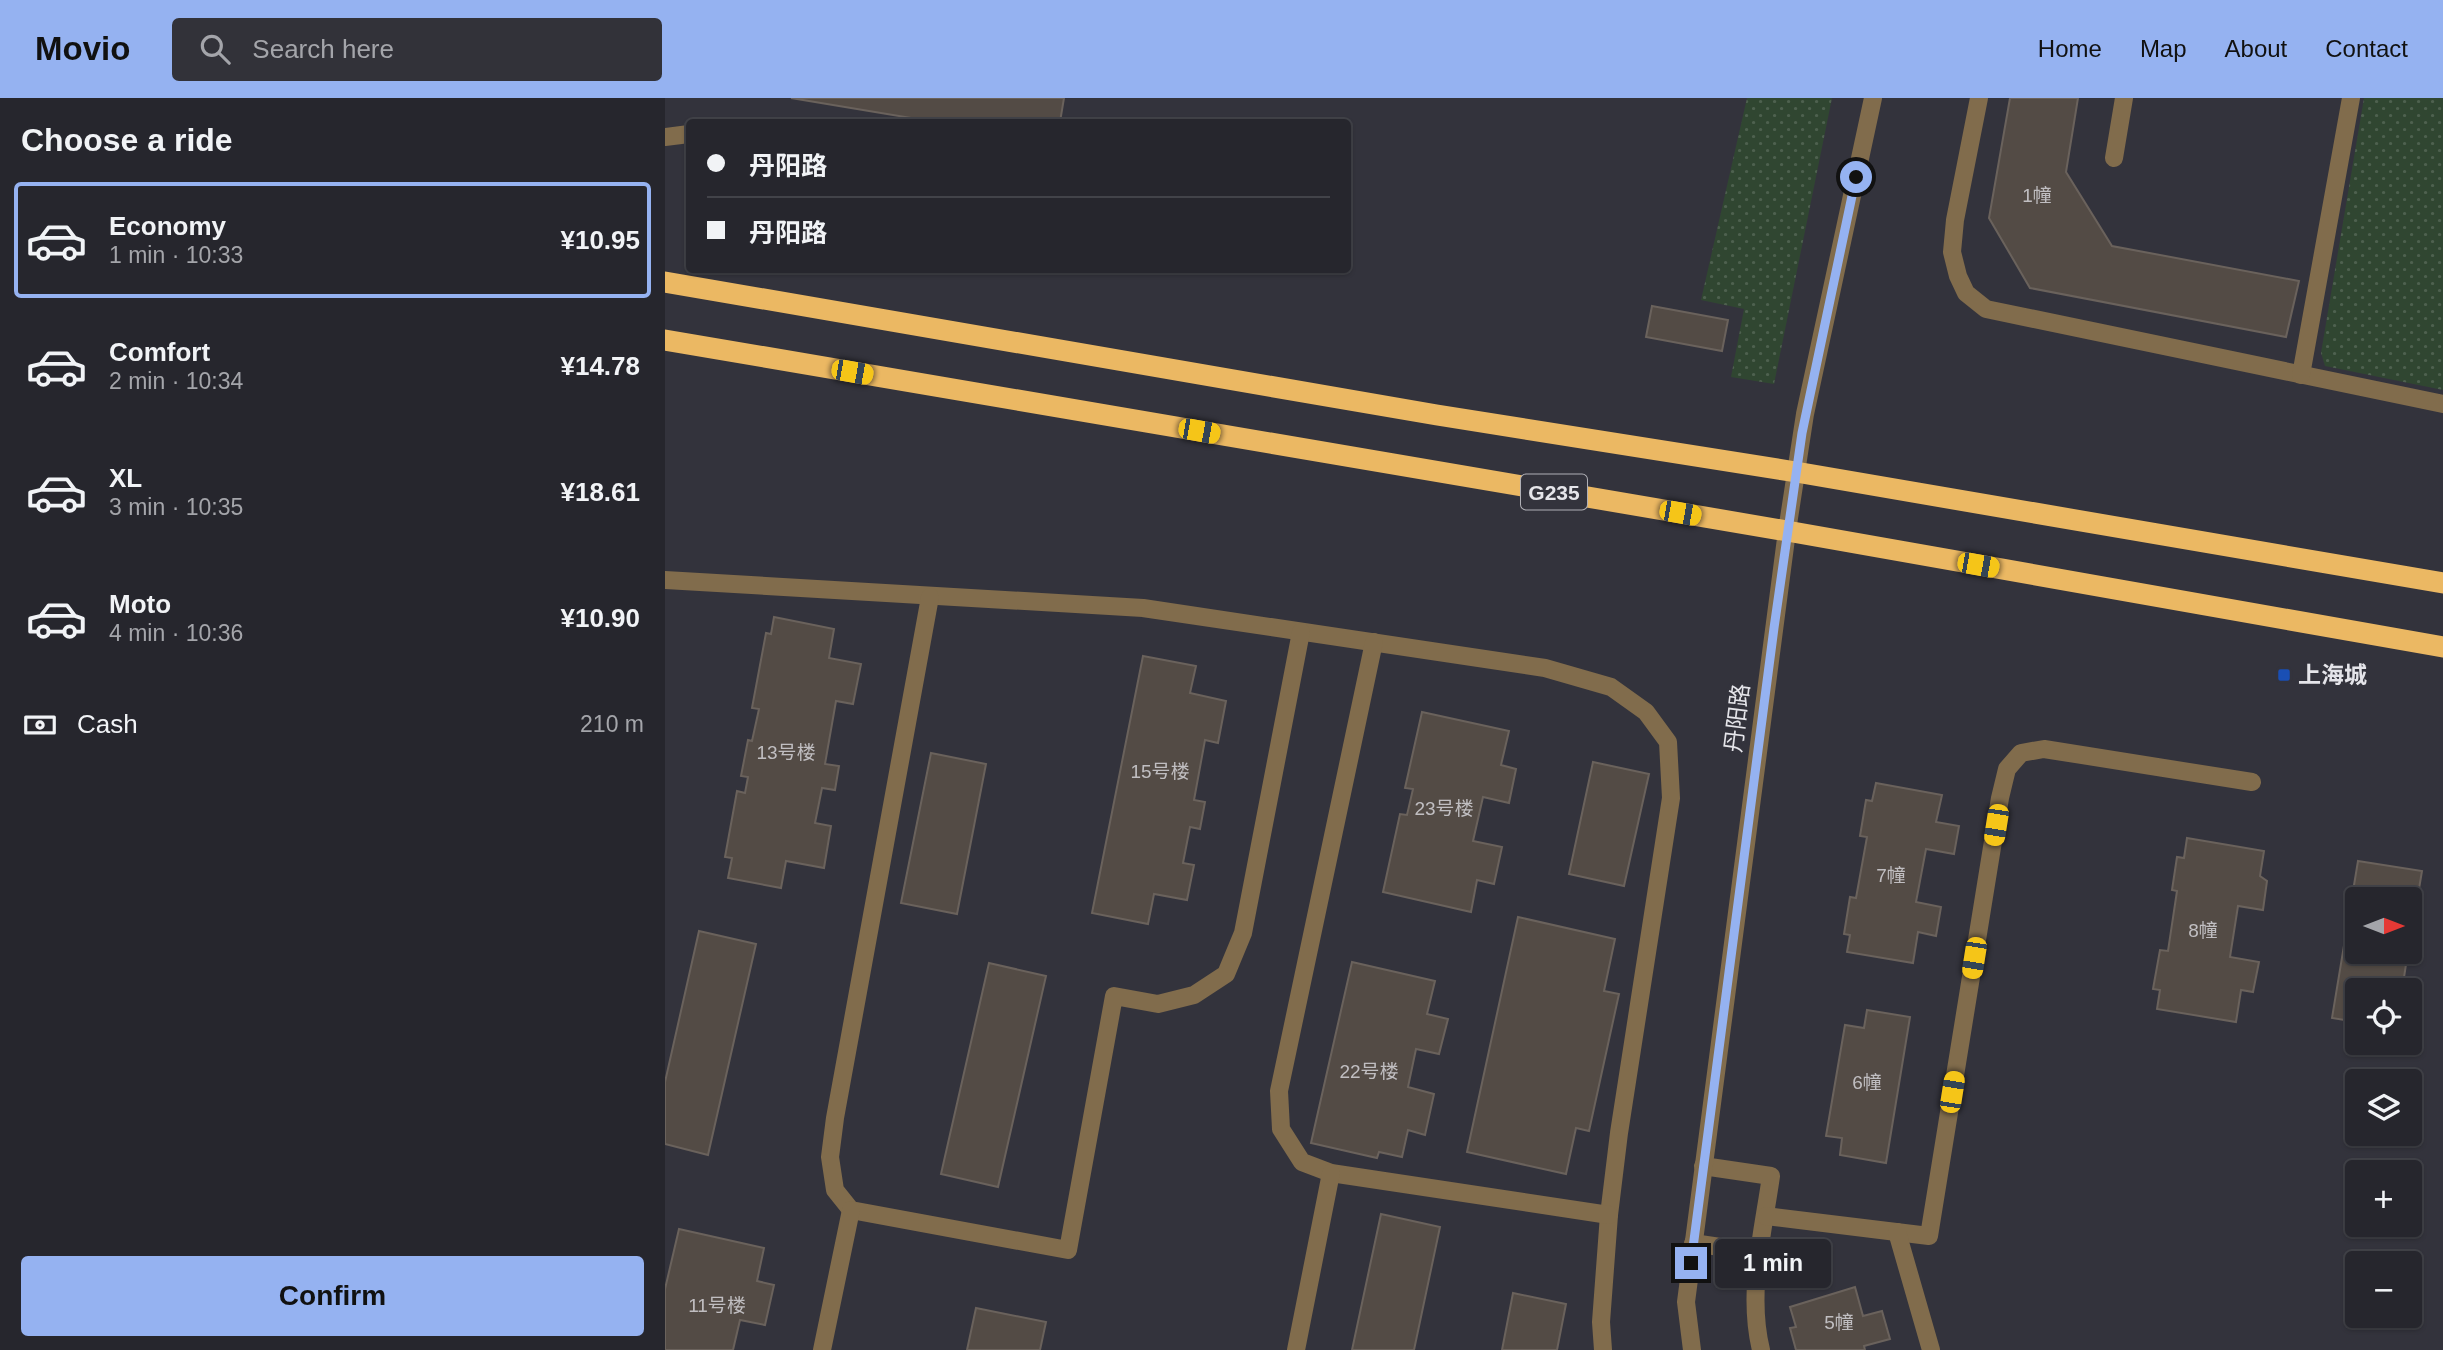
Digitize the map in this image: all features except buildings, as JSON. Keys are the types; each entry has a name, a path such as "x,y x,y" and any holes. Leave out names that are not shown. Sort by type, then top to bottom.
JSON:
{"highway":[{"path":"665,282 1437,415 1796,472 2443,583"},
{"name":"G235","path":"665,340 1787,531 2443,647"}],"street":[{"name":"丹阳路","path":"1692,1350 1686,1302 1787,531 1805,414 1873,98"},
{"path":"1979,98 1955,220 1952,252 1966,293 1986,309 2443,404"},
{"path":"2115,158 2124,98"},
{"path":"2301,375 2351,98"},
{"path":"665,137 686,134"},
{"path":"665,580 1143,608 1545,668 1611,687 1646,712 1668,742 1671,798 1619,1133 1609,1215 1601,1322 1603,1350"},
{"path":"930,597 829,1157 835,1190 851,1210 1068,1250 1114,996 1158,1004 1194,995 1226,974 1243,933 1301,632"},
{"path":"1374,642 1279,1091 1281,1129 1302,1162 1331,1173 1609,1215"},
{"path":"1766,1216 1929,1236 2007,769 2021,753 2044,749 2252,782"},
{"path":"1703,1166 1772,1176 1756,1283 1756,1329 1761,1350"},
{"path":"1296,1350 1331,1173"},
{"path":"822,1350 851,1210"},
{"path":"1897,1232 1931,1350"},
{"path":"1693,1243 1761,1253"}],"green space":[{"path":"1747,98 1832,98 1774,384 1731,377 1744,309 1701,300"},
{"path":"2364,98 2443,98 2443,390 2325,366 2321,353"}],"place":[{"name":"上海城","path":"2284,675"}],"route":[{"path":"1691,1263 1787,531 1805,414 1856,177"}]}
